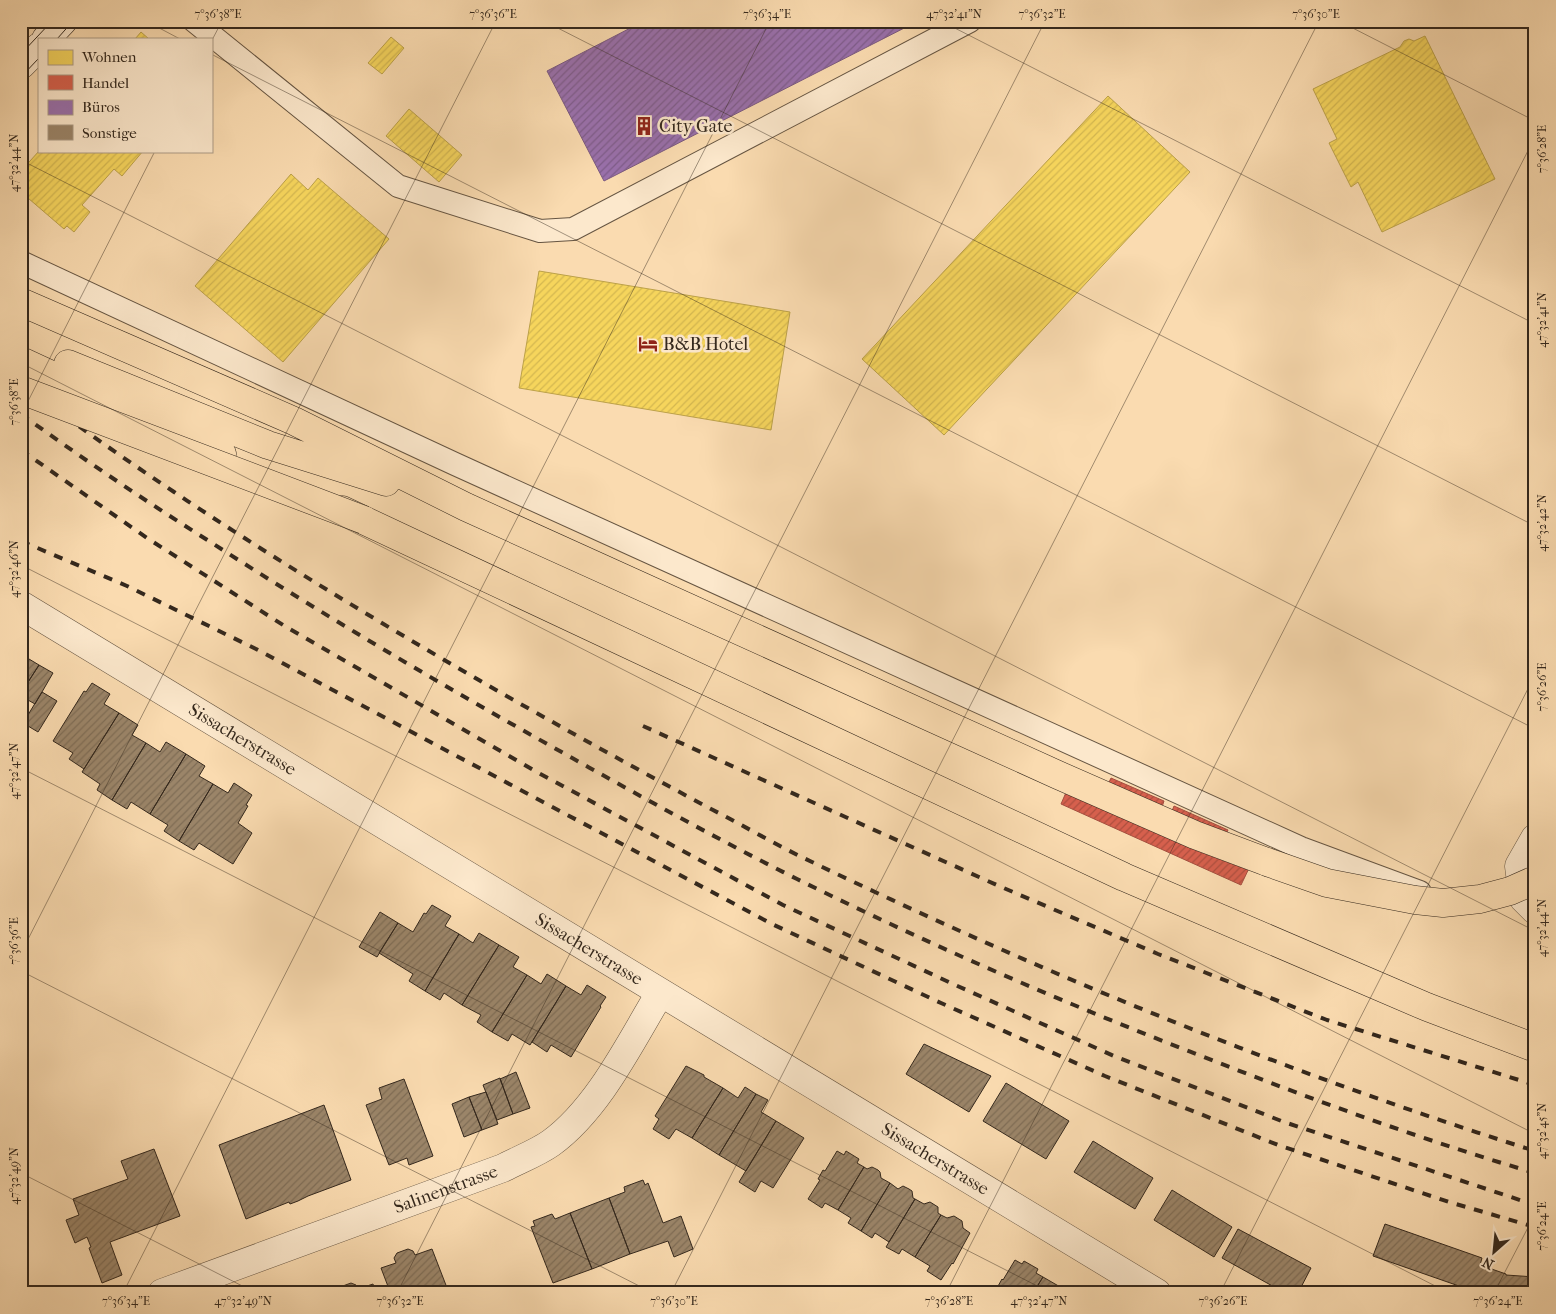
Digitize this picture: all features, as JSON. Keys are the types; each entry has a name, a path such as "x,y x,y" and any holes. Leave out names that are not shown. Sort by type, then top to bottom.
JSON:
{"highway":[{"path":"21,302 294,421 466,507 1195,835 1327,883 1414,900 1443,902 1480,899 1510,891 1531,896"},
{"path":"21,345 268,445 466,507"},
{"path":"21,361 1124,877 1418,1004 1535,1048"},
{"path":"21,390 364,520"}],"street":[{"path":"47,38 63,21"},
{"path":"21,65 38,48"},
{"name":"Sissacherstrasse","path":"21,605 1157,1293"},
{"path":"1531,896 1519,866 1535,838"},
{"name":"Salinenstrasse","path":"162,1293 503,1168 550,1144 582,1116 609,1077 660,993"}],"lane":[{"path":"194,21 398,186 540,231 573,228 970,21"},
{"path":"21,262 455,464 1301,848 1428,894 1481,908 1531,896"}],"building: Wohnen":[{"path":"271,21 293,21 287,28 281,24 278,28"},
{"path":"141,32 148,38 136,38"},
{"path":"1425,36 1495,179 1382,232 1358,182 1351,187 1329,143 1337,139 1313,89 1400,47 1404,41 1409,39 1414,41"},
{"path":"391,37 404,48 382,74 368,63"},
{"path":"1108,96 1190,172 944,435 862,359"},
{"path":"409,109 462,155 439,182 386,136"},
{"path":"38,152 142,152 122,176 114,169 82,205 90,212 74,232 67,226 64,229 21,192 21,171"},
{"path":"291,174 308,190 318,178 389,239 283,362 195,286"},
{"path":"539,271 790,312 771,430 519,388"}],"building: Handel":[{"path":"1111,778 1164,801 1162,807 1172,811 1174,806 1228,830 1220,847 1252,862 1241,885 1061,804 1071,781 1103,795"}],"building: Büros":[{"name":"City Gate","path":"644,21 918,21 604,181 547,71"}],"building: Sonstige":[{"path":"24,656 39,665 21,693 21,660"},
{"path":"39,665 53,673 35,704 21,696 21,693"},
{"path":"92,683 110,694 104,704 119,713 84,769 69,759 73,753 53,741 84,691 86,692"},
{"path":"42,692 57,701 38,732 23,723"},
{"path":"119,713 138,725 132,735 146,743 112,800 97,790 100,784 82,772"},
{"path":"166,742 186,754 150,814 131,802 127,809 112,800 146,743 160,752"},
{"path":"186,754 205,766 199,776 213,784 179,841 164,831 168,825 150,814"},
{"path":"234,783 252,795 238,823 252,833 233,864 199,843 194,850 179,841 213,784 228,793"},
{"path":"432,905 451,916 445,926 459,934 425,991 409,981 413,974 379,953 398,923 413,932 424,913 426,914"},
{"path":"380,912 398,923 377,957 359,947"},
{"path":"479,933 499,945 462,1005 444,993 440,1000 425,991 459,934 473,943"},
{"path":"499,945 519,957 513,967 527,975 492,1032 477,1022 481,1015 462,1005"},
{"path":"547,974 566,986 530,1045 512,1034 508,1041 492,1032 527,975 541,984"},
{"path":"587,985 606,997 571,1057 551,1045 547,1052 532,1042 566,986 581,995"},
{"path":"924,1044 991,1076 969,1112 906,1074"},
{"path":"686,1066 723,1088 692,1138 676,1129 669,1139 653,1129 659,1119 655,1116"},
{"path":"516,1072 530,1108 513,1114 500,1079"},
{"path":"500,1078 513,1114 497,1120 483,1085"},
{"path":"404,1079 433,1156 409,1165 407,1158 389,1165 366,1105 382,1099 379,1088"},
{"path":"1006,1083 1069,1121 1046,1159 983,1121"},
{"path":"745,1087 756,1094 719,1155 692,1138 723,1088 738,1098"},
{"path":"486,1092 498,1124 482,1130 469,1097"},
{"path":"756,1094 768,1100 761,1112 776,1121 746,1171 719,1155"},
{"path":"469,1097 482,1130 464,1137 452,1104"},
{"path":"324,1105 351,1180 246,1219 219,1145"},
{"path":"776,1121 804,1138 773,1188 761,1181 755,1192 739,1182"},
{"path":"1093,1141 1153,1178 1135,1209 1074,1172"},
{"path":"154,1149 180,1216 110,1242 122,1275 102,1283 89,1248 91,1247 87,1237 75,1243 66,1220 79,1215 73,1199 128,1179 121,1161"},
{"path":"837,1151 844,1155 846,1151 859,1159 857,1163 864,1167 838,1210 825,1203 822,1208 808,1199 820,1180 818,1179 823,1170 825,1171"},
{"path":"864,1167 867,1169 872,1167 878,1170 881,1178 890,1183 861,1231 848,1223 851,1218 838,1210"},
{"path":"643,1180 645,1185 648,1183 663,1223 681,1216 693,1249 674,1257 668,1241 630,1254 609,1198 625,1192 624,1187"},
{"path":"890,1183 898,1189 903,1186 909,1189 912,1191 913,1198 915,1199 889,1242 875,1233 872,1238 861,1231"},
{"path":"1172,1190 1232,1227 1214,1257 1154,1220"},
{"path":"609,1198 630,1254 592,1269 570,1213"},
{"path":"915,1199 924,1204 930,1202 938,1207 938,1213 941,1215 915,1257 902,1249 899,1254 886,1247"},
{"path":"570,1213 592,1269 553,1283 531,1227 535,1226 533,1221 552,1214 555,1219"},
{"path":"941,1215 947,1218 954,1216 962,1221 963,1228 970,1233 953,1264 941,1280 927,1271 930,1266 915,1257"},
{"path":"1385,1224 1482,1258 1480,1265 1506,1275 1535,1277 1535,1293 1479,1293 1373,1256"},
{"path":"1238,1229 1311,1268 1298,1293 1285,1293 1222,1258"},
{"path":"408,1249 413,1251 415,1255 432,1249 449,1293 379,1293 389,1289 381,1268 396,1263 394,1258 397,1253"},
{"path":"1015,1260 1022,1264 1024,1261 1038,1269 1036,1273 1043,1277 1033,1293 995,1293 1002,1279"},
{"path":"1043,1277 1062,1288 1068,1292 1033,1293"},
{"path":"351,1283 356,1285 358,1289 373,1284 376,1293 338,1293 340,1287"}],"tram line":[{"path":"21,54 52,21"},
{"path":"58,38 73,21"},
{"path":"21,77 38,59"}],"railway":[{"path":"21,384 78,426 195,506 314,582 577,736 799,856 989,944 1168,1020 1350,1089 1535,1151"},
{"path":"21,414 163,512 379,647 506,721 703,830 797,879 948,950 1152,1037 1368,1119 1535,1173"},
{"path":"21,450 147,538 283,625 535,771 783,905 1114,1056 1284,1122 1535,1205"},
{"path":"21,541 127,586 256,649 772,924 941,1003 1105,1076 1278,1145 1449,1202 1535,1227"},
{"path":"643,726 999,886 1158,954 1327,1020 1535,1085"}],"place":[{"name":"City Gate","path":"644,126"},
{"name":"B&B Hotel","path":"648,344"}]}
